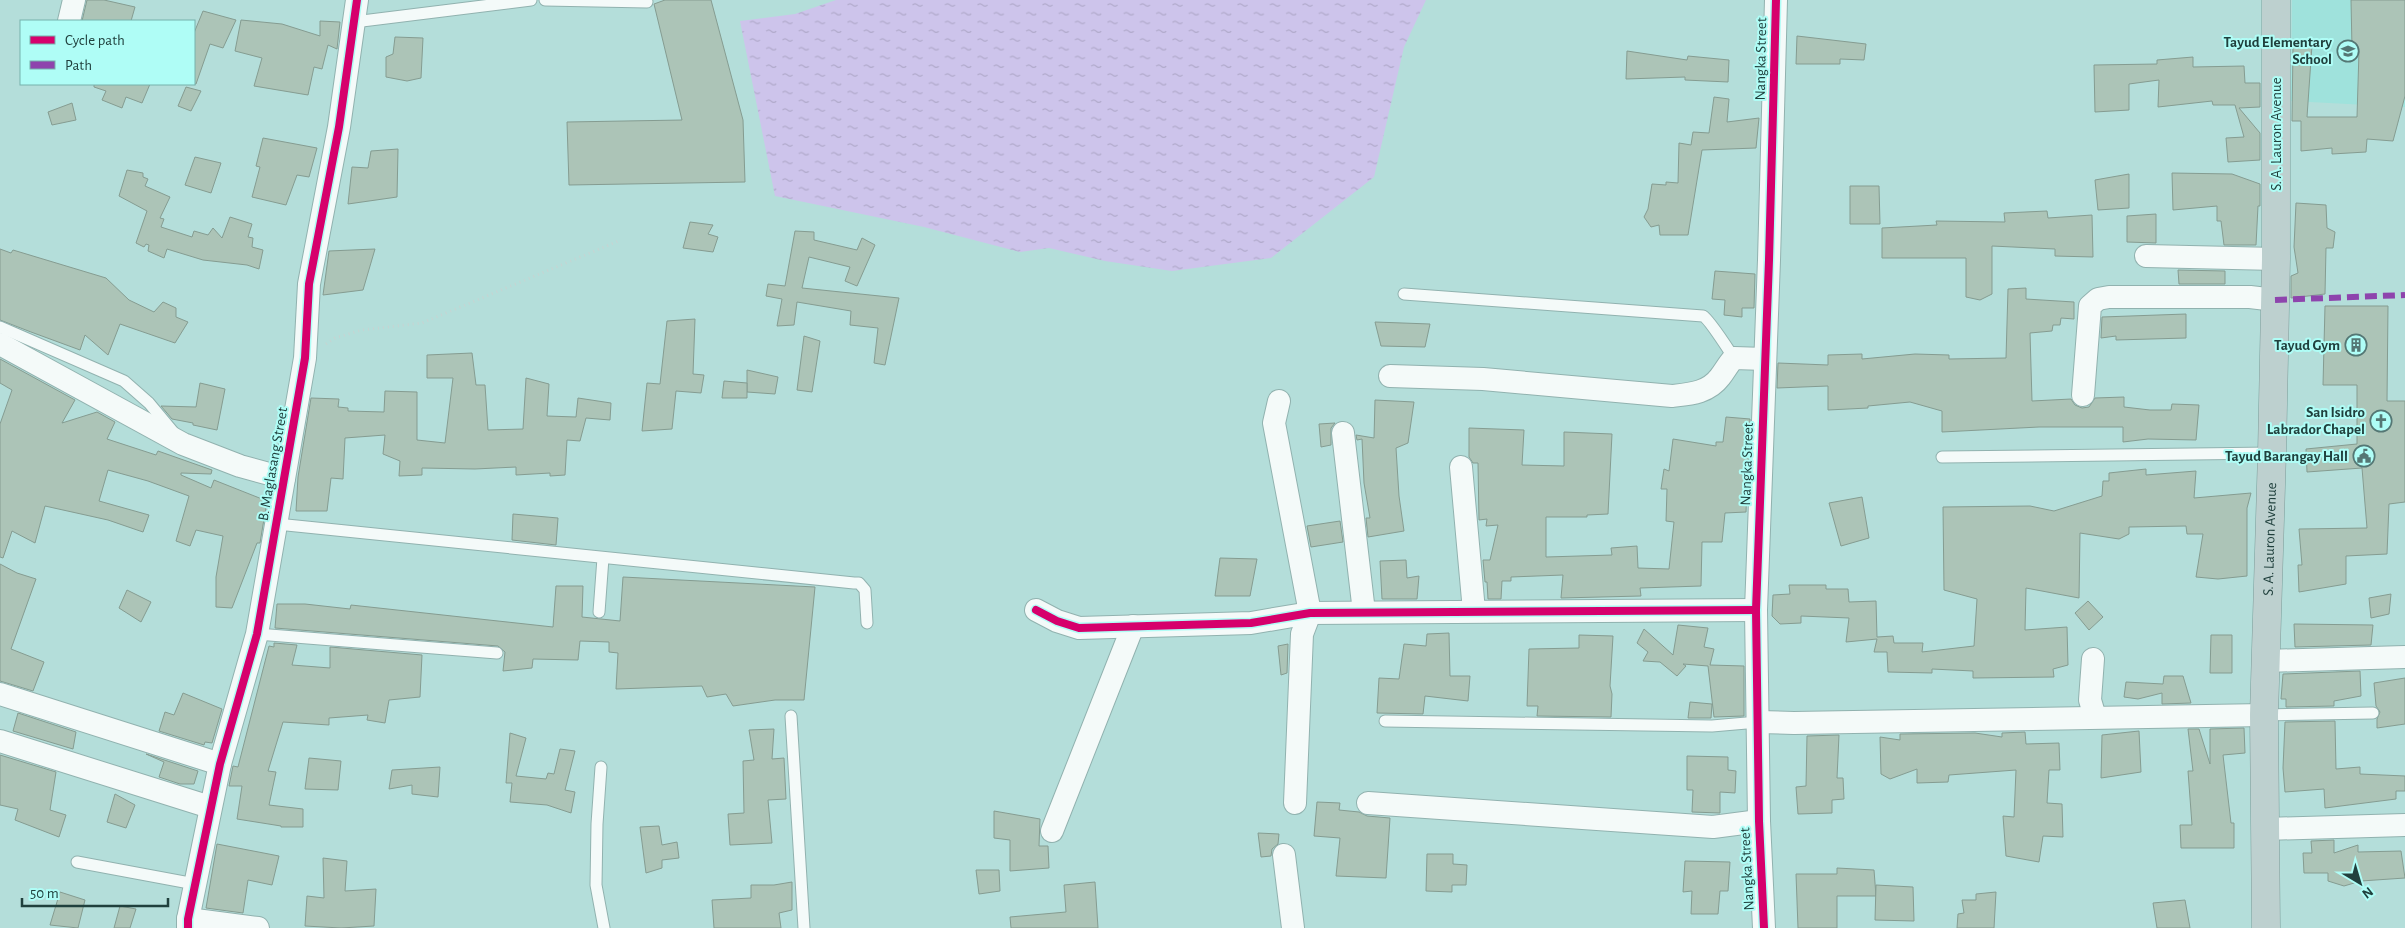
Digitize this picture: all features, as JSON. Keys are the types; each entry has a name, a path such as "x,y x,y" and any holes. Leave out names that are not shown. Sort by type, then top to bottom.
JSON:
{"highway":[{"name":"S. A. Lauron Avenue","path":"2266,928 2264,715 2276,259 2276,0"}],"street":[{"path":"69,20 74,0"},
{"name":"Nangka Street","path":"1764,928 1759,822 1756,610 1776,0"},
{"name":"B. Maglasang Street","path":"188,924 220,764 257,634 305,358 309,284 339,127 355,11"},
{"path":"2146,256 2276,259"},
{"path":"2083,395 2090,306 2098,299 2109,297 2250,297 2275,300"},
{"path":"0,344 183,444 240,466 284,478"},
{"path":"1390,376 1482,379 1672,396 1694,393 1708,388 1719,379 1734,358 1765,359"},
{"path":"1279,401 1274,423 1310,613 1302,634 1295,803"},
{"path":"1343,433 1364,612"},
{"path":"1461,467 1474,612"},
{"path":"1036,610 1057,621 1079,628 1251,623 1310,613 1756,610"},
{"path":"1052,831 1133,626"},
{"path":"2266,661 2405,656"},
{"path":"2093,659 2090,700 2094,717"},
{"path":"0,694 220,764"},
{"path":"1758,722 2264,715"},
{"path":"0,741 210,808"},
{"path":"1368,803 1713,828 1759,822"},
{"path":"2265,829 2405,826"},
{"path":"1284,855 1293,928"},
{"path":"188,924 258,928"}],"lane":[{"path":"355,11 531,0"},
{"path":"545,0 647,2"},
{"path":"1404,294 1703,316 1711,322 1719,338 1734,358"},
{"path":"0,327 124,381 150,403 183,444"},
{"path":"1942,457 2272,453"},
{"path":"277,524 859,584 865,590 867,623"},
{"path":"598,612 603,558"},
{"path":"257,634 497,653"},
{"path":"2264,715 2373,713"},
{"path":"791,716 804,928"},
{"path":"1385,721 1712,726 1758,722"},
{"path":"601,767 597,824 596,885 604,928"},
{"path":"77,862 195,884"}],"path":[{"path":"305,358 335,338 362,330 422,323 621,240"}],"shaded area":[{"name":"Tayud Elementary School","path":"2292,0 2405,0 2405,107 2291,101"}],"water":[{"path":"836,0 1426,0 1404,47 1374,177 1271,258 1172,271 1105,261 1049,248 1020,252 924,227 775,196 740,21 795,14"}],"building":[{"path":"87,0 104,0 135,7 131,20 82,20"},
{"path":"665,0 711,0 743,120 745,182 569,185 567,122 682,120 654,4"},
{"path":"2351,0 2405,0 2405,96 2393,141 2367,139 2366,152 2332,154 2332,148 2301,151 2301,121 2292,121 2293,46 2312,45 2307,117 2357,117 2359,51 2352,49"},
{"path":"203,11 236,20 223,48 210,44 196,84 195,84 195,31"},
{"path":"241,20 282,24 320,36 320,21 340,22 337,49 328,45 322,69 314,67 308,95 254,86 262,58 235,51"},
{"path":"1797,36 1866,44 1864,60 1840,59 1840,64 1796,64"},
{"path":"395,37 423,38 421,78 407,81 386,77 386,57 393,54"},
{"path":"1627,51 1687,60 1688,56 1729,60 1728,82 1685,80 1685,77 1626,79"},
{"path":"2193,57 2193,67 2244,66 2245,83 2260,83 2260,107 2239,108 2260,133 2260,160 2228,162 2226,138 2244,137 2235,105 2213,105 2212,101 2158,107 2159,80 2129,84 2129,110 2095,112 2094,65 2157,64 2157,60"},
{"path":"94,85 150,85 142,103 126,97 122,108 102,100 106,91 94,87"},
{"path":"186,87 201,91 191,111 178,106"},
{"path":"1714,97 1729,99 1727,122 1759,118 1756,148 1702,150 1688,235 1660,235 1659,225 1651,227 1644,217 1648,209 1652,184 1666,185 1666,182 1678,183 1679,143 1691,145 1693,132 1709,133"},
{"path":"72,103 76,120 52,125 48,112"},
{"path":"263,138 317,148 309,177 297,175 286,205 252,197 260,167 256,166"},
{"path":"398,149 397,197 348,204 352,167 368,168 371,151"},
{"path":"195,157 221,163 211,193 185,185"},
{"path":"127,170 143,173 143,177 148,179 145,186 170,197 160,218 164,219 161,227 192,237 194,231 208,235 213,228 222,238 230,217 252,224 248,237 253,238 252,247 263,250 259,269 247,265 203,260 167,249 164,258 148,251 149,245 146,244 144,247 136,243 147,211 119,196"},
{"path":"2172,173 2232,174 2260,184 2256,245 2224,245 2221,221 2217,221 2217,206 2173,210"},
{"path":"2129,174 2129,208 2098,210 2095,180"},
{"path":"1850,186 1879,186 1880,224 1850,224"},
{"path":"2296,203 2326,205 2327,228 2335,232 2333,248 2326,248 2325,294 2291,298 2291,276 2298,273 2294,247"},
{"path":"2047,211 2048,218 2092,215 2093,257 2055,256 2055,249 1992,246 1992,294 1980,300 1966,297 1966,258 1882,258 1882,228 1937,225 1936,221 2005,222 2004,213"},
{"path":"2156,214 2156,243 2127,242 2127,216"},
{"path":"690,222 713,225 708,234 718,237 713,252 683,248"},
{"path":"795,231 814,232 814,240 857,250 862,238 875,245 857,286 845,281 850,267 809,257 802,288 899,298 885,365 874,363 878,328 850,325 851,311 797,302 794,325 777,326 782,299 766,296 768,284 785,286"},
{"path":"0,249 11,253 13,250 106,278 129,300 154,312 163,302 176,308 176,317 188,322 175,343 120,324 108,355 85,335 80,350 0,320"},
{"path":"375,249 363,290 323,295 329,251"},
{"path":"2178,270 2225,271 2225,284 2179,284"},
{"path":"1715,271 1755,274 1754,308 1742,308 1742,317 1724,315 1725,300 1712,299"},
{"path":"2026,288 2026,299 2074,302 2074,319 2061,318 2060,325 2053,325 2052,331 2030,333 2032,401 2071,399 2075,405 2082,408 2089,407 2095,398 2124,397 2124,407 2150,410 2171,410 2172,404 2199,405 2196,440 2148,439 2123,442 2123,427 2039,427 1942,432 1942,411 1910,402 1868,406 1868,408 1828,410 1828,386 1777,388 1778,363 1828,365 1828,355 1862,354 1862,359 1915,354 1949,355 1949,359 2006,358 2008,289"},
{"path":"2325,306 2388,306 2387,401 2405,401 2405,502 2389,504 2387,554 2346,556 2346,584 2299,592 2298,565 2302,565 2299,529 2367,528 2362,468 2307,472 2306,449 2357,444 2357,385 2323,385"},
{"path":"2186,314 2186,338 2116,340 2116,336 2101,338 2102,317"},
{"path":"695,319 693,374 704,375 701,393 676,391 672,429 642,431 647,383 660,384 667,321"},
{"path":"1375,322 1430,324 1425,347 1381,346"},
{"path":"804,336 820,341 812,392 797,390"},
{"path":"472,353 476,385 485,385 488,430 523,429 526,378 549,384 547,416 576,417 578,398 611,403 610,420 586,418 580,441 567,440 565,475 550,476 550,473 516,475 516,467 475,469 422,468 422,475 399,476 400,461 383,454 385,435 345,438 343,479 331,478 327,511 296,511 298,477 311,398 339,399 338,407 348,408 348,411 384,412 385,391 417,392 417,440 445,443 453,378 427,378 427,355"},
{"path":"0,359 75,400 62,423 97,412 115,422 107,439 156,455 158,451 212,470 211,474 181,473 181,475 211,488 214,480 267,501 260,543 257,543 232,608 216,607 216,577 223,536 196,530 190,546 176,541 189,496 148,481 108,470 99,501 149,515 143,532 108,520 45,506 35,543 12,531 3,558 0,557 0,424 12,390 0,383"},
{"path":"747,370 778,377 775,394 747,392"},
{"path":"724,381 747,383 747,398 722,398"},
{"path":"200,383 225,389 217,430 172,419 161,406 196,407"},
{"path":"1375,400 1414,402 1408,443 1396,448 1399,496 1404,531 1368,537 1366,518 1370,518 1364,483 1362,439 1357,440 1356,435 1374,438"},
{"path":"1726,417 1750,419 1746,512 1725,513 1722,542 1702,542 1701,586 1640,588 1641,596 1561,598 1563,575 1511,577 1511,581 1502,581 1501,599 1488,599 1483,560 1490,560 1498,525 1486,526 1487,519 1479,520 1478,463 1473,463 1469,457 1469,428 1524,430 1522,465 1564,466 1564,432 1612,434 1608,514 1587,515 1587,517 1546,517 1546,557 1612,555 1611,548 1637,546 1638,568 1669,569 1674,522 1666,521 1667,489 1661,489 1664,469 1669,471 1673,439 1716,446 1716,442 1723,442"},
{"path":"1335,423 1331,428 1331,445 1321,447 1319,424"},
{"path":"2146,469 2146,475 2196,471 2194,498 2251,493 2247,508 2247,576 2218,579 2196,577 2203,534 2187,534 2186,526 2129,527 2129,534 2119,539 2080,533 2079,598 2026,588 2025,630 2067,627 2068,665 2053,669 2054,677 1973,678 1973,671 1932,669 1932,673 1888,672 1887,652 1874,652 1877,639 1846,642 1849,618 1801,616 1801,623 1780,624 1772,616 1773,595 1790,594 1789,585 1826,585 1826,589 1848,589 1849,602 1876,601 1877,637 1893,636 1894,643 1923,643 1922,652 1974,646 1977,599 1944,590 1943,507 2030,506 2054,511 2102,496 2103,481 2109,481 2109,473"},
{"path":"1862,497 1869,538 1841,546 1829,503"},
{"path":"513,514 558,518 556,545 512,540"},
{"path":"1340,521 1343,542 1311,547 1307,526"},
{"path":"1220,558 1257,559 1250,596 1215,596"},
{"path":"1406,560 1407,578 1419,576 1417,599 1382,599 1380,561"},
{"path":"0,564 17,573 36,579 11,649 44,662 33,691 0,681"},
{"path":"623,577 815,587 804,700 775,700 733,706 726,694 707,697 702,686 616,689 618,653 609,652 609,642 580,641 578,660 533,659 532,668 503,671 505,652 498,646 275,628 277,604 305,604 350,609 351,605 553,627 556,586 583,586 582,617 620,621"},
{"path":"127,590 151,602 141,622 119,608"},
{"path":"2391,594 2389,614 2371,618 2369,598"},
{"path":"2088,601 2103,617 2089,630 2075,613"},
{"path":"2294,624 2373,625 2371,645 2295,647"},
{"path":"1678,625 1708,628 1704,647 1714,649 1710,665 1744,666 1744,716 1714,717 1708,666 1683,664 1686,666 1677,676 1660,662 1643,661 1648,652 1637,643 1644,629 1673,655"},
{"path":"1449,633 1450,676 1470,676 1468,701 1425,696 1423,714 1377,713 1379,678 1399,679 1404,644 1426,646 1427,634"},
{"path":"1579,635 1613,636 1610,686 1612,694 1611,717 1537,716 1538,706 1527,706 1529,649 1579,648"},
{"path":"2211,635 2232,635 2232,673 2210,673"},
{"path":"274,643 297,645 292,665 330,668 330,647 422,655 420,697 389,700 385,723 367,720 368,715 329,718 329,725 283,722 268,771 276,772 269,805 303,809 303,827 281,827 237,819 242,786 229,786 233,766 238,767 269,646 274,647"},
{"path":"1288,644 1287,673 1281,675 1278,646"},
{"path":"2360,671 2361,696 2334,701 2334,706 2286,707 2286,699 2281,699 2283,674"},
{"path":"2164,676 2183,676 2191,703 2162,704 2162,693 2138,699 2124,697 2126,682 2163,684"},
{"path":"2405,678 2405,724 2377,728 2377,719 2380,712 2376,706 2374,683"},
{"path":"183,693 222,709 212,743 205,742 204,745 159,731 165,712 174,715"},
{"path":"1690,702 1712,704 1711,718 1688,718"},
{"path":"18,713 76,732 73,749 13,731"},
{"path":"2335,721 2336,769 2360,767 2360,774 2405,776 2405,791 2396,791 2396,799 2325,808 2324,789 2285,792 2283,768 2285,722"},
{"path":"2244,728 2245,753 2223,755 2231,823 2234,823 2234,848 2181,848 2180,825 2192,825 2188,771 2193,771 2188,729 2199,729 2210,764 2210,729"},
{"path":"774,729 772,759 784,758 786,799 768,800 772,843 730,845 728,814 744,813 743,761 754,760 749,730"},
{"path":"2139,731 2141,772 2101,778 2102,735"},
{"path":"2025,732 2026,744 2059,743 2060,770 2049,770 2047,803 2062,804 2063,837 2043,836 2039,862 2006,856 2003,816 2014,817 2016,770 1949,775 1948,782 1917,783 1917,769 1890,779 1881,774 1880,737 1900,740 1900,734 1975,733 2002,737 2002,733"},
{"path":"510,733 526,738 516,776 546,779 548,773 554,774 560,749 575,751 565,790 575,792 571,813 547,805 510,802 512,783 506,783"},
{"path":"1839,735 1837,778 1843,778 1844,799 1832,800 1832,813 1798,814 1796,787 1806,786 1807,736"},
{"path":"146,754 198,771 194,784 180,784 159,777 164,762"},
{"path":"0,755 56,772 50,810 66,815 59,837 15,820 18,809 0,805"},
{"path":"1687,756 1728,757 1728,770 1736,771 1735,793 1720,792 1720,813 1692,812 1693,790 1687,790"},
{"path":"309,758 341,761 338,790 305,789"},
{"path":"440,767 438,797 412,794 412,785 389,789 392,770"},
{"path":"115,794 135,805 126,828 107,822"},
{"path":"1317,802 1340,803 1339,810 1359,812 1367,816 1390,818 1386,878 1336,876 1340,838 1314,836"},
{"path":"994,811 1040,819 1039,846 1048,846 1049,868 1010,871 1010,840 994,838"},
{"path":"659,826 662,845 677,842 679,858 662,860 662,868 646,873 640,827"},
{"path":"1258,833 1279,834 1278,844 1272,849 1271,856 1261,857"},
{"path":"2334,840 2334,853 2358,845 2358,852 2401,851 2405,878 2361,881 2344,886 2328,881 2328,873 2304,873 2303,853 2312,853 2311,841"},
{"path":"217,844 279,856 272,885 248,880 243,913 206,908"},
{"path":"1427,854 1453,854 1453,864 1467,865 1466,885 1452,885 1452,892 1426,891"},
{"path":"323,858 347,861 345,891 376,889 374,926 341,928 305,926 307,896 324,898"},
{"path":"1685,861 1730,862 1728,891 1720,891 1718,914 1691,914 1692,891 1683,892"},
{"path":"1837,868 1874,870 1876,896 1837,896 1837,928 1798,928 1796,874 1837,874"},
{"path":"976,870 999,870 1000,891 979,894"},
{"path":"792,882 792,910 779,913 781,928 714,928 712,900 751,898 751,885 774,885"},
{"path":"1095,882 1098,928 1011,928 1010,917 1066,912 1064,885"},
{"path":"1876,885 1913,887 1914,921 1875,920"},
{"path":"60,892 85,900 78,928 50,925"},
{"path":"1996,892 1994,928 1957,928 1958,914 1964,913 1962,900 1976,900 1976,894"},
{"path":"2185,900 2190,928 2157,928 2153,903"},
{"path":"120,906 136,909 130,928 114,928"}],"marked path":[{"path":"2275,300 2405,295"}],"cycle path":[{"path":"188,928 188,919 220,764 257,634 305,358 309,284 339,127 357,0"},
{"path":"1764,928 1759,821 1756,610 1769,260 1776,0"},
{"path":"1036,610 1057,621 1079,628 1251,623 1310,613 1756,610"}],"place":[{"name":"Tayud Elementary School","path":"2348,51"},
{"name":"Tayud Gym","path":"2356,345"},
{"name":"San Isidro Labrador Chapel","path":"2381,421"},
{"name":"Tayud Barangay Hall","path":"2364,456"}]}
